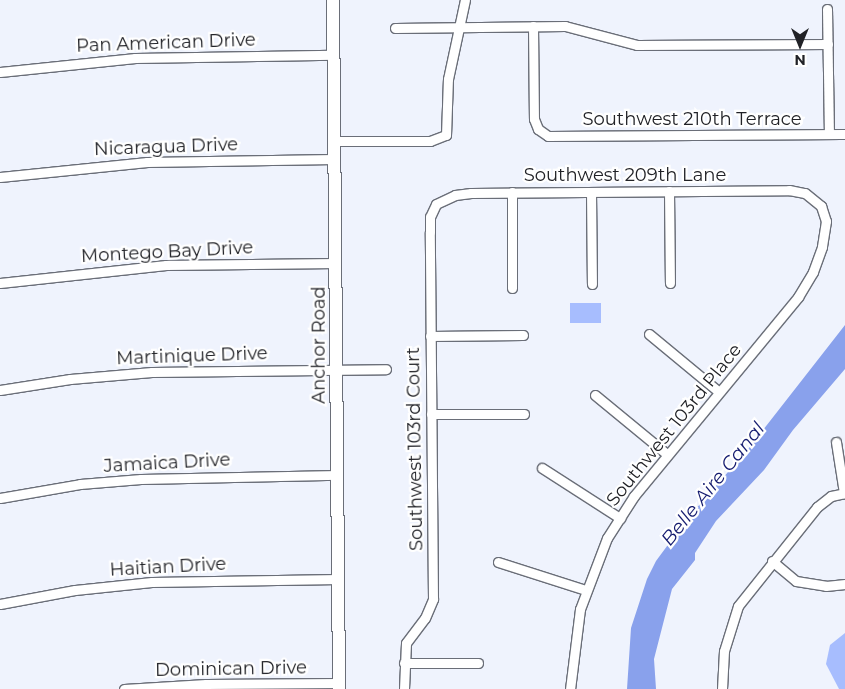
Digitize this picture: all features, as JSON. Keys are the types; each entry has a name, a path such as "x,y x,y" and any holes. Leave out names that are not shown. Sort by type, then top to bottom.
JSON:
{"street":[{"name":"Anchor Road","path":"333,0 339,686"},
{"path":"334,141 440,139 448,130 448,79 465,0"},
{"path":"827,9 829,134"},
{"name":"Southwest 210th Terrace","path":"533,26 534,114 540,132 554,136 845,134"},
{"path":"394,28 574,27 637,45 828,44"},
{"name":"Pan American Drive","path":"0,72 135,58 334,55"},
{"name":"Nicaragua Drive","path":"0,177 147,162 334,158"},
{"name":"Southwest 209th Lane","path":"439,202 465,193 512,192 789,190 812,198"},
{"path":"669,191 670,283"},
{"path":"512,192 512,288"},
{"path":"591,192 592,284"},
{"name":"Southwest 103rd Place","path":"570,689 586,590 602,548 620,518 668,455 798,297 813,272 822,248 826,225 821,206 812,198"},
{"name":"Southwest 103rd Court","path":"404,689 406,643 425,618 433,599 430,225 431,212 439,202"},
{"name":"Montego Bay Drive","path":"0,283 166,265 336,263"},
{"path":"648,334 719,392"},
{"path":"430,336 523,335"},
{"name":"Martinique Drive","path":"0,390 152,372 386,369"},
{"path":"594,395 668,455"},
{"path":"431,414 524,414"},
{"path":"722,689 724,651 735,613 772,561 821,503 844,493 836,442"},
{"path":"542,468 620,518"},
{"name":"Jamaica Drive","path":"0,498 80,484 141,479 338,475"},
{"path":"772,561 796,581 826,586 845,584"},
{"path":"498,562 586,590"},
{"name":"Haitian Drive","path":"0,604 75,590 146,582 338,579"},
{"path":"404,663 478,663"},
{"name":"Dominican Drive","path":"124,689 188,684 339,686"}],"shaded area":[{"path":"570,303 601,303 601,323 570,323"},
{"path":"845,325 845,369 793,430 764,470 716,521 695,553 695,560 672,589 654,659 656,689 627,689 631,628 647,579 656,561 687,519 749,448"},
{"path":"845,633 845,689 839,689 826,664 830,645"}],"water label":[{"name":"Belle Aire Canal","path":"713,484"}]}
